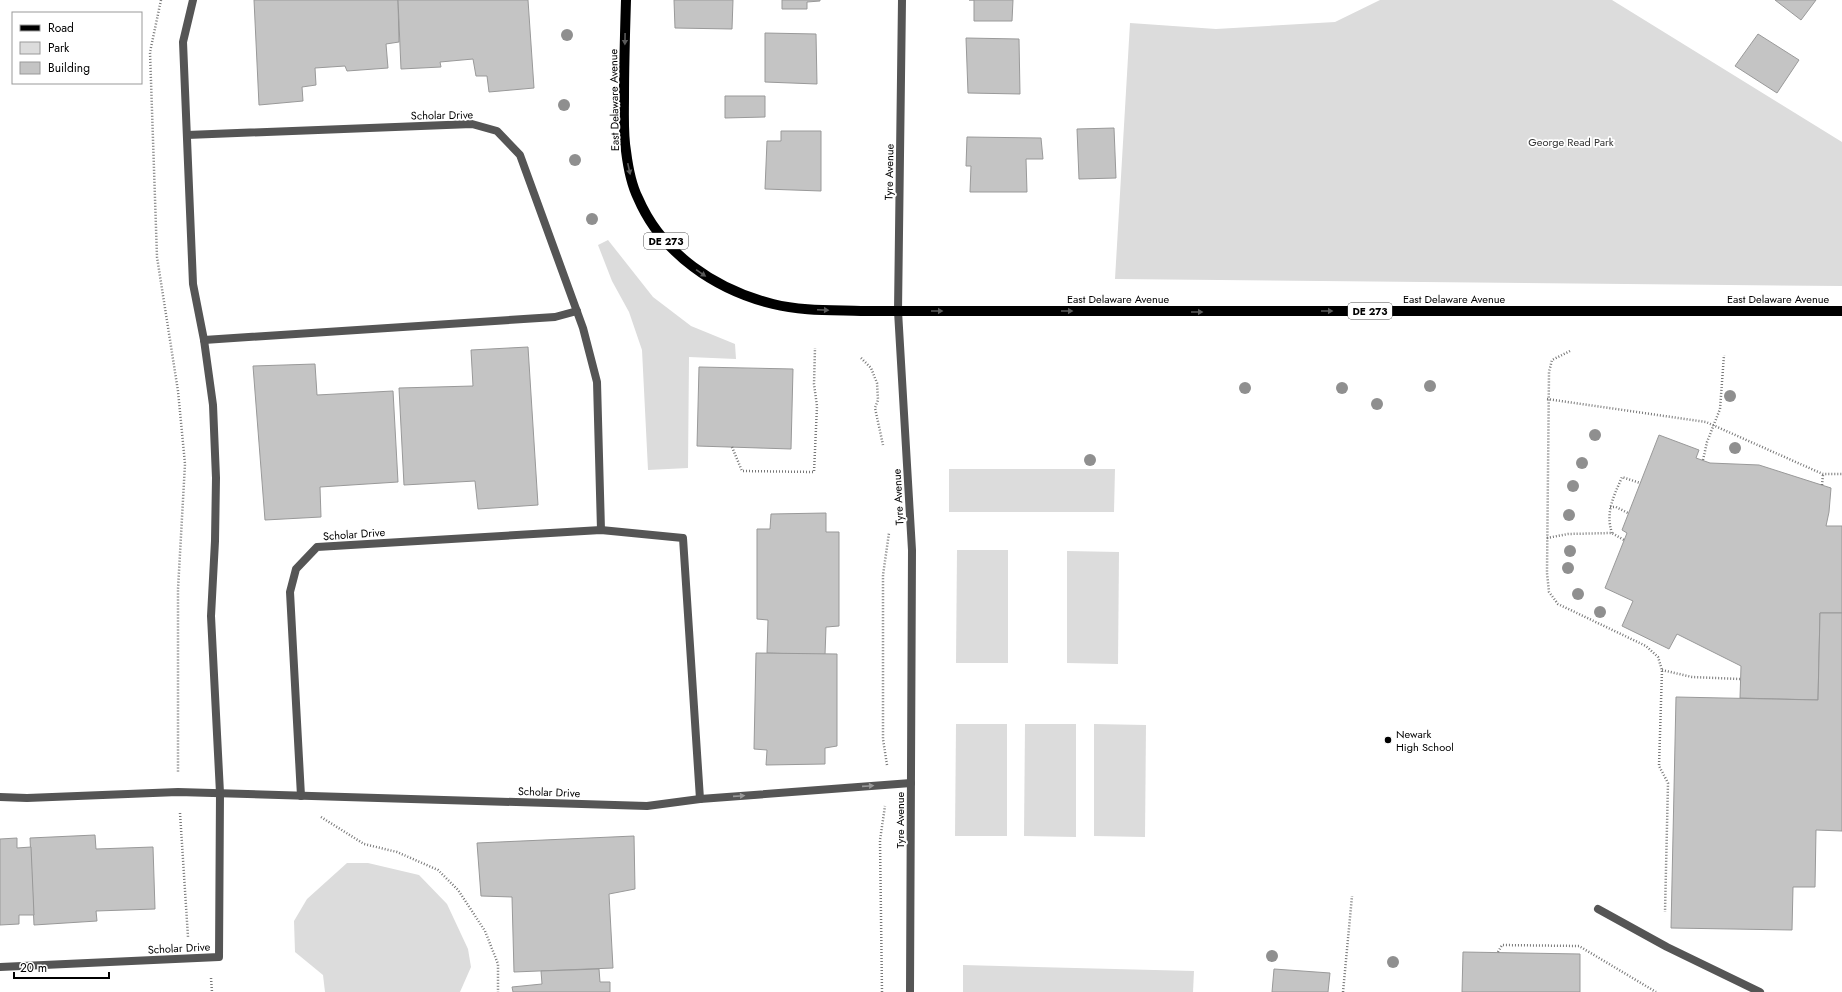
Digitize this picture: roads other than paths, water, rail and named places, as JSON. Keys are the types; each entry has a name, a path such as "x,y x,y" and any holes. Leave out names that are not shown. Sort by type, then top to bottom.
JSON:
{"main road":[{"name":"East Delaware Avenue","path":"626,0 624,93 626,150 633,184 638,198 652,224 664,239 698,271 720,286 737,294 774,304 801,309 898,311 1842,311"}],"street":[{"name":"Scholar Drive","path":"0,966 219,957 220,793 211,616 215,541 213,405 204,340 193,284 183,42 193,0"},
{"name":"Tyre Avenue","path":"902,0 898,311 912,550 910,992"},
{"name":"Scholar Drive","path":"187,135 472,124 497,131 520,155 583,328 597,382 601,530"},
{"path":"204,340 554,317 577,311"},
{"name":"Scholar Drive","path":"301,796 290,592 296,569 317,547 601,530 683,538 700,799"},
{"name":"Scholar Drive","path":"0,797 27,798 178,792 647,806 700,799 911,783"},
{"path":"1598,909 1750,990 1760,992"}],"place":[{"name":"Newark High School","path":"1388,740"}],"park label":[{"name":"George Read Park","path":"1571,142"}]}
